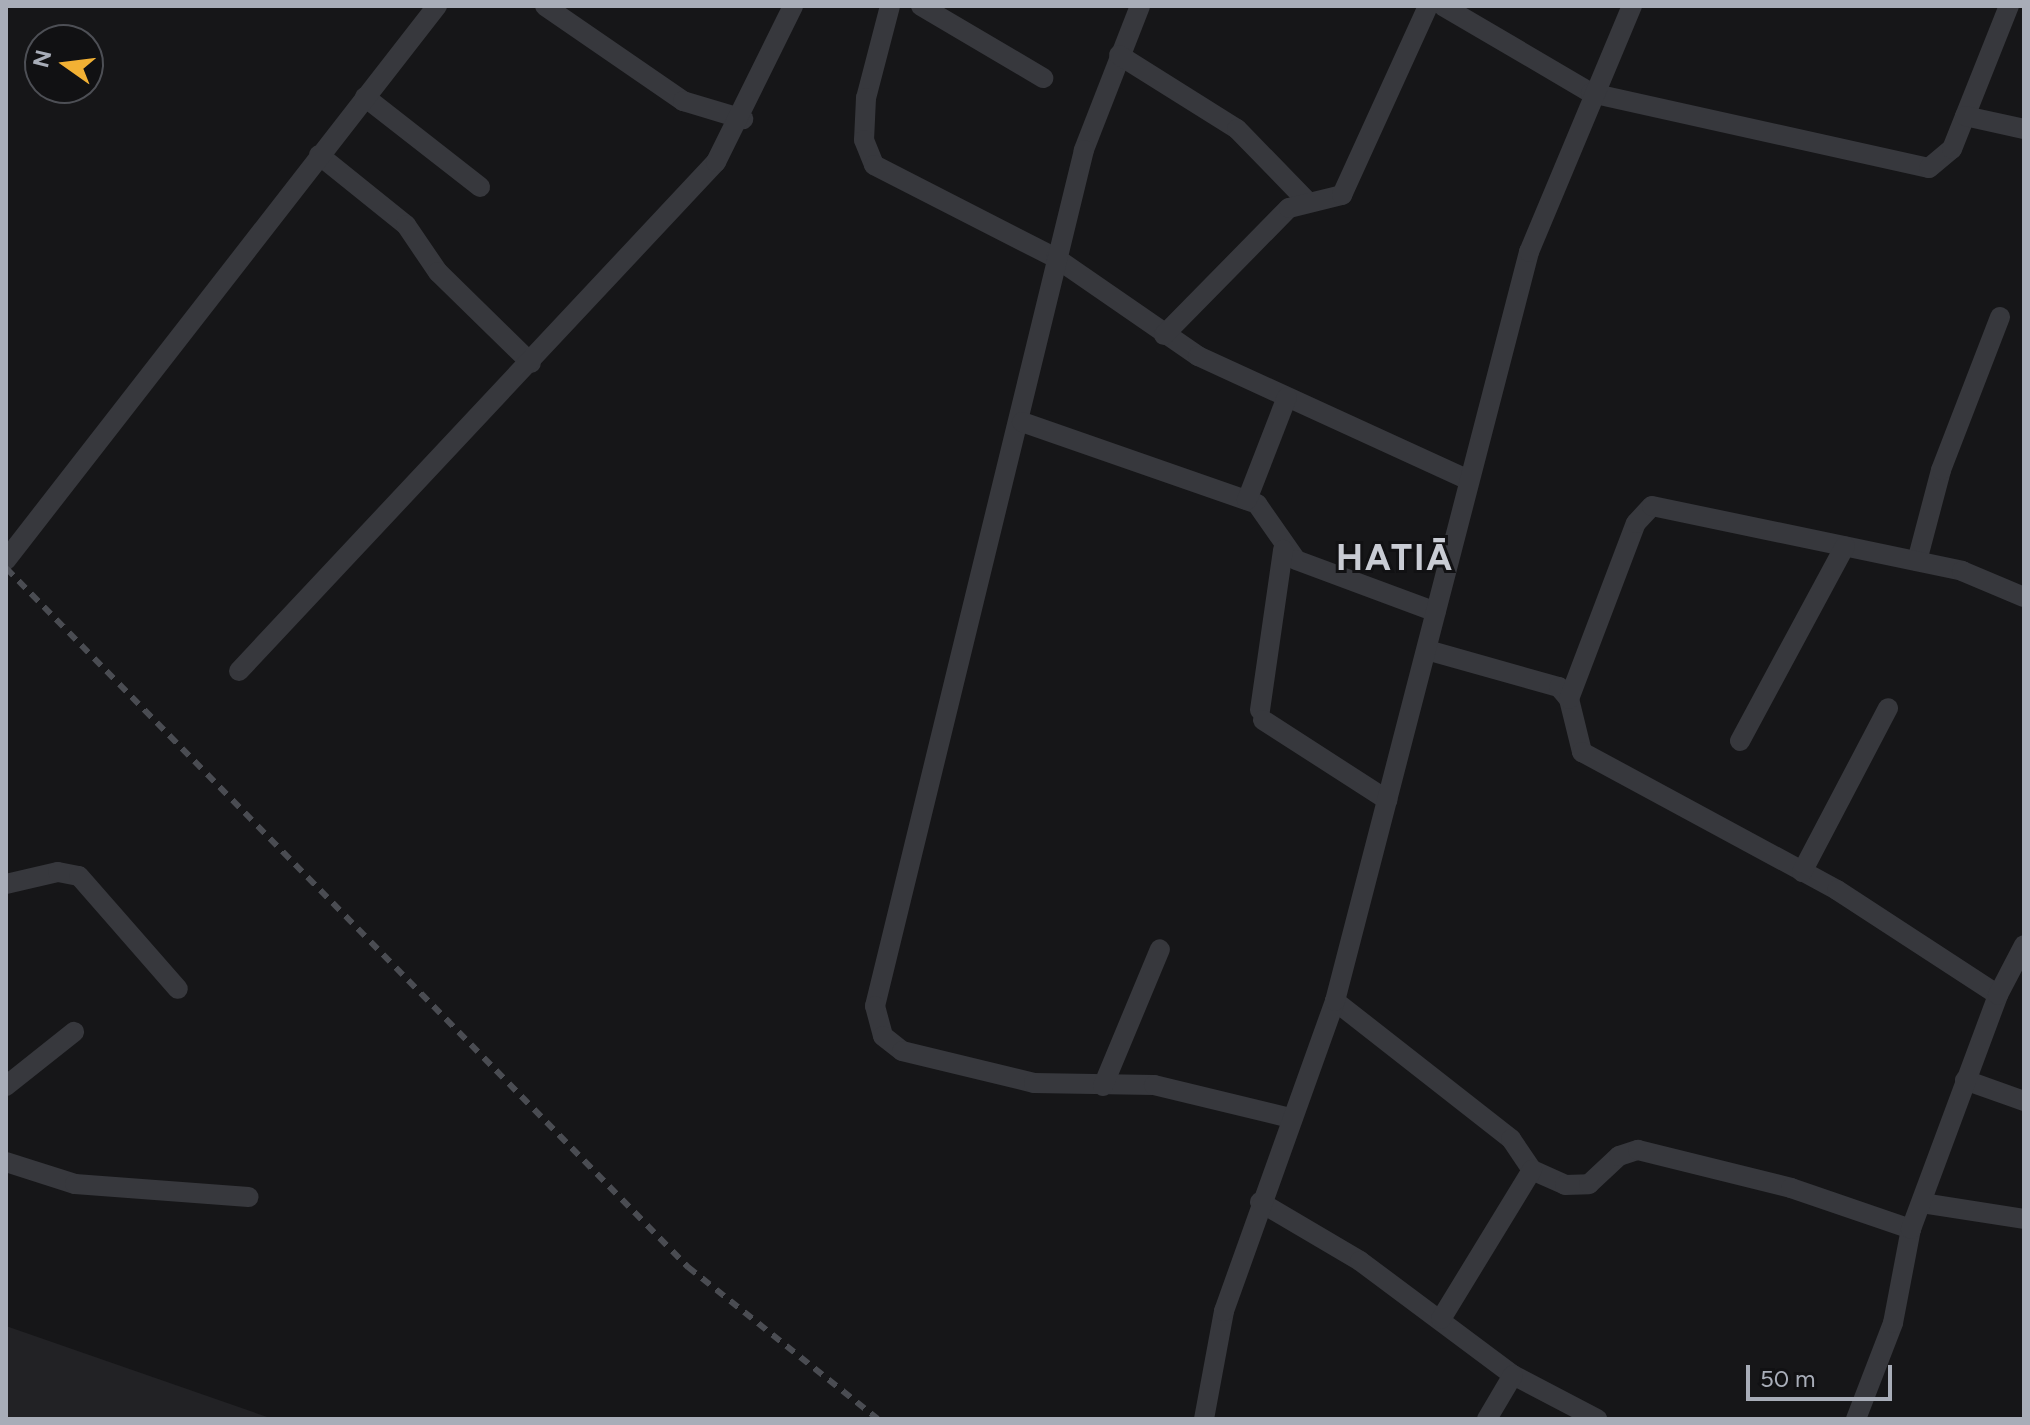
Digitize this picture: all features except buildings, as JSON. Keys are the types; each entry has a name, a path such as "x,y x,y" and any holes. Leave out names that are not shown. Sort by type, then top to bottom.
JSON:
{"street":[{"path":"6,560 437,6"},
{"path":"545,6 683,101 743,119"},
{"path":"239,671 531,363 716,162 743,119 793,6"},
{"path":"890,6 866,98 868,158 1056,258 1164,335 1287,397 1469,480"},
{"path":"921,6 1043,78"},
{"path":"1140,6 1119,55 1056,258 1022,422 875,1006 883,1036 902,1051 1034,1083 1154,1085 1290,1118"},
{"path":"1164,335 1278,216 1306,200 1334,199 1355,178 1428,6"},
{"path":"1443,6 1591,93 1929,168 1952,149 2009,6"},
{"path":"1204,1419 1224,1311 1290,1118 1335,1001 1529,252 1591,93 1632,6"},
{"path":"1119,55 1237,129 1306,200"},
{"path":"365,97 480,187"},
{"path":"1965,116 2024,129"},
{"path":"319,155 406,225 438,272 531,363"},
{"path":"1917,561 1941,470 2000,317"},
{"path":"1247,500 1287,397"},
{"path":"1022,422 1247,500 1267,512 1283,550 1261,715 1387,800"},
{"path":"1998,995 1802,872 1582,752 1569,699 1644,510 1660,507 1917,561 2024,597"},
{"path":"1740,741 1845,546"},
{"path":"1283,550 1436,612"},
{"path":"1427,650 1546,680 1569,699"},
{"path":"1802,872 1888,708"},
{"path":"6,884 58,872 79,876 178,989"},
{"path":"1856,1419 1893,1323 1911,1229 1998,995 2024,945"},
{"path":"1103,1086 1160,949"},
{"path":"1335,1001 1511,1139 1532,1170 1578,1187 1638,1150 1791,1188 1911,1229"},
{"path":"6,1086 74,1032"},
{"path":"1965,1080 2024,1101"},
{"path":"6,1162 75,1184 249,1197"},
{"path":"1441,1319 1532,1170"},
{"path":"1260,1202 1441,1319 1513,1375 1597,1419"},
{"path":"1922,1203 2024,1219"},
{"path":"1487,1419 1513,1375"}],"shaded area":[{"path":"6,1326 273,1419 6,1419"}],"railway":[{"path":"6,568 688,1267 878,1419"}],"district":[{"name":"HATIĀ","path":"1395,558"}]}
